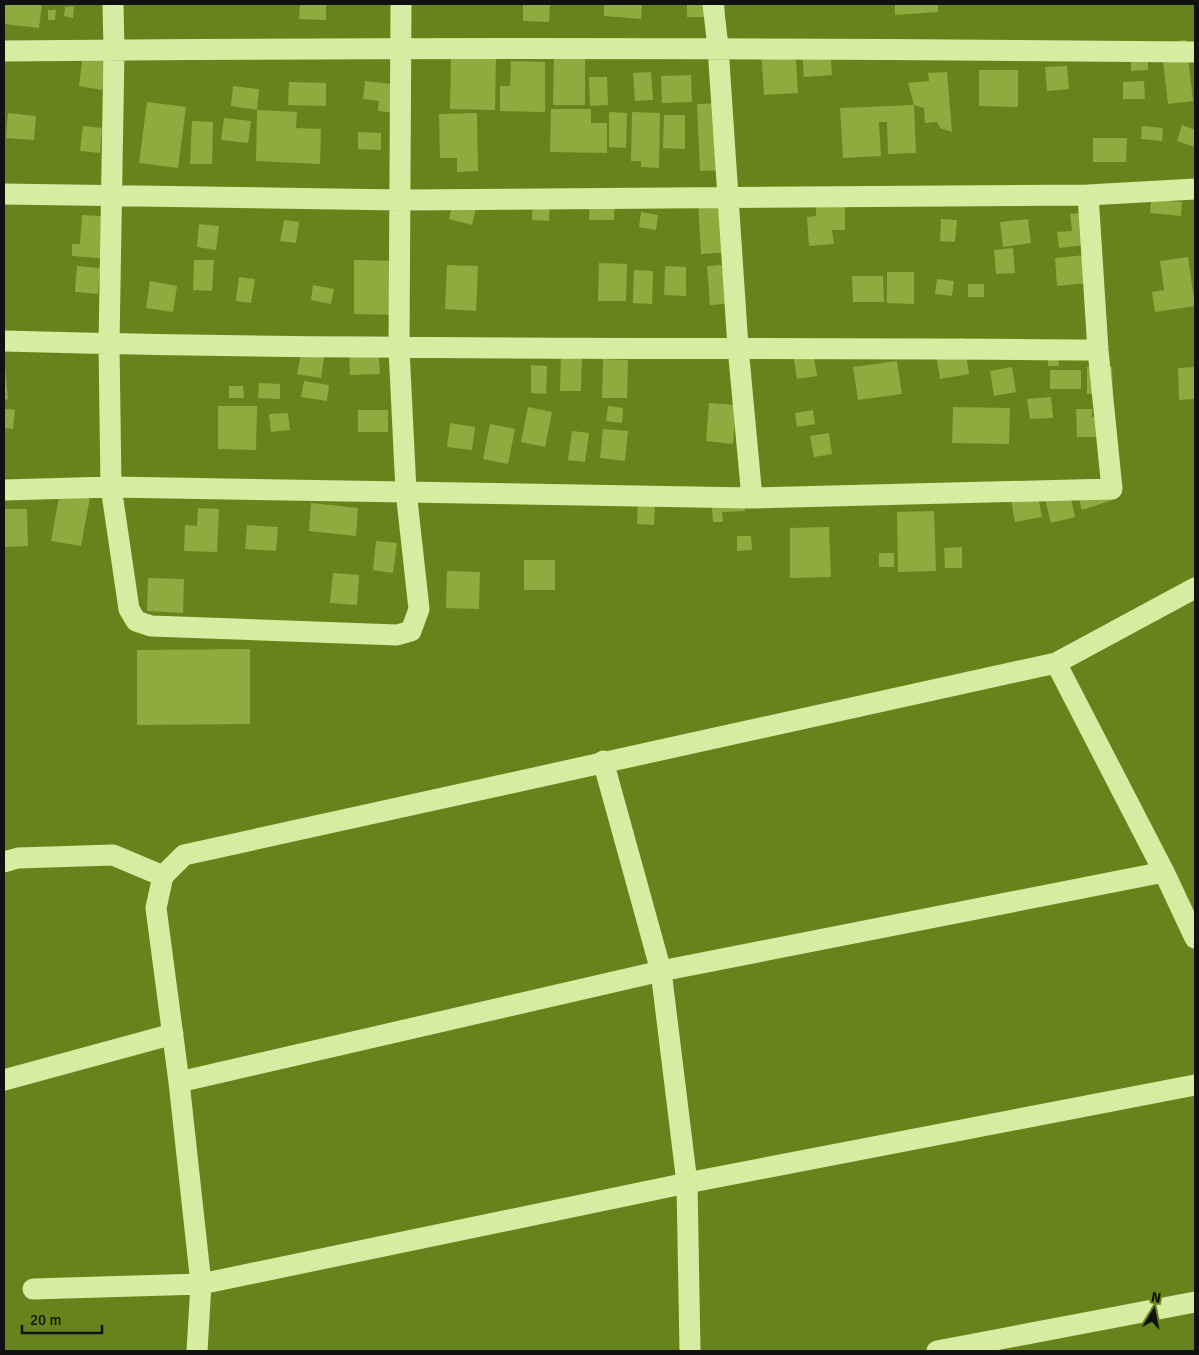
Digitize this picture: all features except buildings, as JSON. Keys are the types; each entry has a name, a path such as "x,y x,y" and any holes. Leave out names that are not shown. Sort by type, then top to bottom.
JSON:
{"street":[{"path":"112,4 114,50 110,194 109,344 112,487 129,609 136,621 151,626 396,635 411,631 419,609 406,491 399,349 402,200 401,4"},
{"path":"713,4 729,197 738,347 752,498"},
{"path":"4,51 401,47 718,47 1195,52"},
{"path":"4,194 110,194 402,200 1088,195 1195,189"},
{"path":"4,490 112,487 752,498 1112,489 1098,350 1088,195"},
{"path":"4,341 399,349 738,347 1098,350"},
{"path":"197,1351 201,1284 179,1082 156,908 163,876 184,855 603,761 1056,663 1195,588"},
{"path":"1056,663 1164,872 1195,938"},
{"path":"603,761 661,971 687,1183 690,1351"},
{"path":"4,862 18,858 113,855 163,876"},
{"path":"179,1082 661,971 1164,872"},
{"path":"4,1080 172,1034"},
{"path":"33,1289 201,1284 687,1183 1195,1086"},
{"path":"937,1351 1195,1302"}]}
